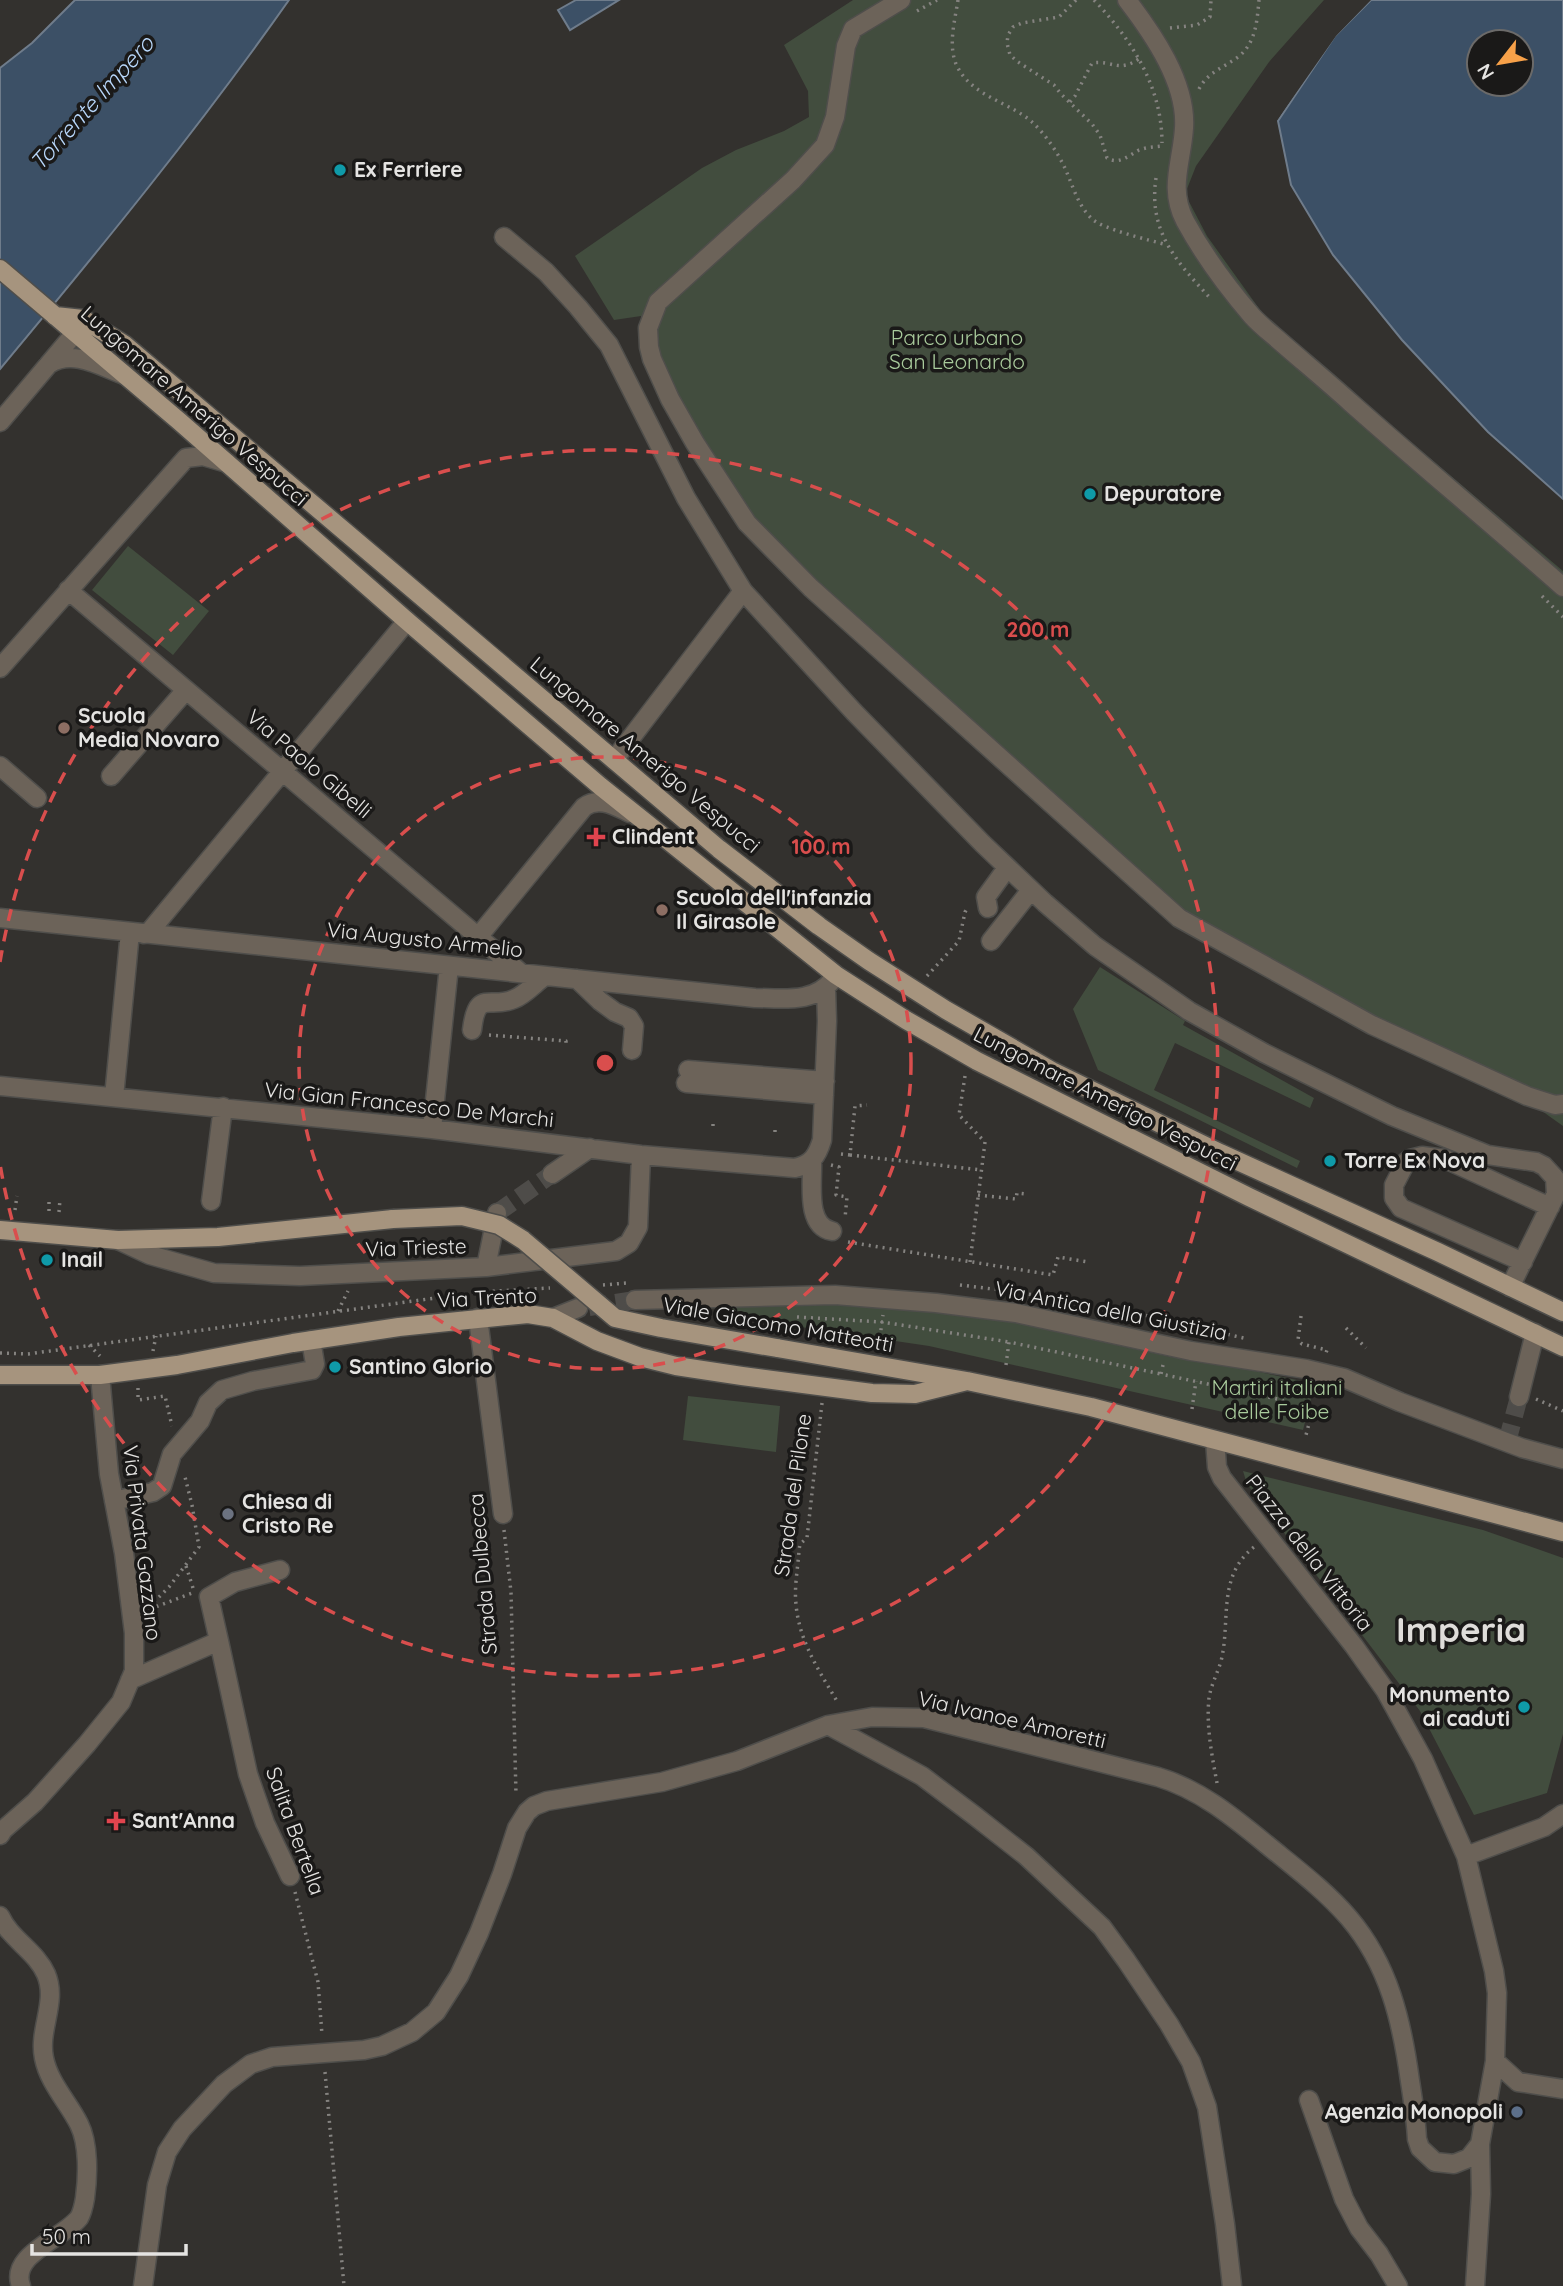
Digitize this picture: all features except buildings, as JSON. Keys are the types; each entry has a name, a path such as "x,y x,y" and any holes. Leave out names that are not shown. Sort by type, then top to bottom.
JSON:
{"main road":[{"path":"0,270 55,316"},
{"name":"Lungomare Amerigo Vespucci","path":"55,316 407,621 831,981 977,1061 1249,1197 1563,1347"},
{"name":"Lungomare Amerigo Vespucci","path":"55,316 83,319 125,345 719,849 818,926 889,973 946,1010 1052,1071 1220,1153 1563,1312"},
{"path":"75,332 85,331 125,345"},
{"path":"179,421 205,437 215,438 224,431"},
{"path":"322,546 356,564 365,563 372,555"},
{"path":"407,621 416,613 424,612 466,634"},
{"path":"559,751 589,766 607,765 614,760"},
{"path":"818,926 836,948 839,964 831,981"},
{"path":"831,981 844,969 860,965 889,973"},
{"name":"Viale Giacomo Matteotti","path":"0,1230 118,1240 218,1237 393,1219 462,1216 499,1225 523,1240 615,1318 1091,1406 1563,1532"},
{"name":"Via Trento","path":"0,1375 177,1365 312,1340 528,1314 553,1318 597,1341 640,1357 676,1366 872,1393 915,1394 967,1381"},
{"path":"816,1386 826,1372 831,1357"}],"street":[{"path":"1127,0 1168,63 1178,90 1185,125 1175,186 1180,211 1195,240 1253,317 1563,587"},
{"path":"905,8 853,29 846,46 835,117 825,145 793,180 664,297 652,315 648,337 652,359 695,443 747,523 803,581 1179,918 1372,1025 1527,1096 1555,1105 1563,1104"},
{"path":"504,237 546,272 609,345 686,498 743,591 854,712 1031,890 1095,946 1189,1011 1264,1053 1329,1087 1455,1143 1488,1155 1536,1163 1550,1172 1557,1186 1556,1194 1510,1287"},
{"path":"0,422 75,332"},
{"path":"49,364 69,356 125,376"},
{"path":"0,668 186,458 203,456 227,463"},
{"name":"Via Paolo Gibelli","path":"68,590 521,973"},
{"path":"614,760 743,591"},
{"path":"114,1097 137,933 156,923 407,621"},
{"path":"111,776 186,690"},
{"path":"0,766 37,798"},
{"path":"478,937 584,807 597,802 610,804 638,816"},
{"path":"980,905 1007,868"},
{"path":"991,941 1031,890"},
{"name":"Via Augusto Armelio","path":"0,918 755,998 804,998 831,981"},
{"path":"432,1129 449,966"},
{"path":"480,1032 476,1009 481,1004 507,1002 517,998 545,976"},
{"path":"577,979 615,1012 629,1018 634,1026 632,1050"},
{"path":"831,981 822,1140 813,1161 814,1212 823,1228 837,1236"},
{"path":"687,1076 825,1088"},
{"name":"Via Gian Francesco De Marchi","path":"0,1086 432,1129 642,1156 796,1168 813,1161"},
{"path":"211,1201 223,1107"},
{"path":"552,1174 590,1148"},
{"name":"Via Trieste","path":"118,1240 150,1255 214,1273 300,1276 486,1267 616,1251 629,1242 638,1227 642,1156"},
{"path":"1522,1262 1401,1208 1393,1192 1403,1166 1415,1157 1445,1159 1550,1207"},
{"path":"486,1267 497,1213"},
{"name":"Via Antica della Giustizia","path":"635,1300 835,1294 1016,1313 1191,1351 1345,1373 1401,1402 1507,1442 1563,1459"},
{"path":"553,1318 578,1308"},
{"name":"Strada Dulbecca","path":"478,1318 503,1514"},
{"path":"1520,1394 1535,1334"},
{"path":"114,1501 158,1489 165,1479 175,1451 200,1421 208,1403 222,1390 312,1370 312,1340"},
{"name":"Via Privata Gazzano","path":"0,1835 35,1802 87,1744 121,1702 134,1671 134,1633 124,1553 109,1474 102,1368"},
{"name":"Piazza della Vittoria","path":"1215,1440 1217,1467 1222,1478 1354,1646 1385,1690 1423,1759 1466,1856"},
{"name":"Salita Bertella","path":"280,1570 235,1582 209,1597 251,1783 265,1824 290,1876"},
{"path":"130,1680 219,1641"},
{"name":"Via Ivanoe Amoretti","path":"143,2286 157,2185 167,2152 182,2129 225,2084 251,2064 323,2047 364,2050 382,2046 412,2032 436,2012 459,1976 479,1933 517,1828 527,1812 540,1803 662,1782 737,1761 828,1725 872,1717 924,1718 1176,1782 1216,1806 1317,1886 1348,1917 1371,1948 1386,1976 1398,2014 1420,2148 1435,2162 1454,2164 1469,2158 1480,2144"},
{"path":"828,1725 922,1776 1016,1848 1102,1927 1126,1960 1169,2024 1191,2063 1207,2108 1232,2286"},
{"path":"1475,2286 1481,2194 1480,2144 1495,2061 1497,1993 1466,1856 1544,1827 1563,1814"},
{"path":"0,1916 8,1930 40,1963 48,1979 51,1994 44,2035 44,2056 52,2079 84,2138 86,2169 85,2199 79,2218 24,2261 19,2271 21,2286"},
{"path":"1495,2061 1518,2082 1563,2089"},
{"path":"1309,2100 1344,2199 1359,2228 1398,2286"}],"path":[{"path":"905,8 937,0"},
{"path":"958,0 953,51 964,76 975,88 1029,120 1039,130 1064,165 1091,220 1169,245"},
{"path":"1076,0 1059,17 1013,27 1007,43 1010,55 1054,85 1092,124 1100,135 1107,158 1113,161 1121,160 1148,147 1182,149"},
{"path":"1094,0 1139,58 1158,105 1162,125 1160,158"},
{"path":"1153,38 1169,28 1204,22 1210,17 1211,0"},
{"path":"1182,108 1191,102 1204,80 1247,48 1257,24 1259,0"},
{"path":"1069,102 1092,64 1099,62 1121,67 1139,58"},
{"path":"1158,170 1153,202 1164,238"},
{"path":"926,978 959,942 965,912 980,905"},
{"path":"480,1032 566,1041 566,1044"},
{"path":"965,1076 959,1115 985,1142 970,1262"},
{"path":"850,1155 855,1106 867,1105"},
{"path":"841,1154 981,1170"},
{"path":"813,1161 839,1167 836,1195 847,1197 846,1205"},
{"path":"978,1195 1016,1199 1017,1193 1026,1194"},
{"path":"15,1210 17,1196"},
{"path":"49,1199 49,1212"},
{"path":"59,1212 60,1199"},
{"path":"837,1236 1053,1275 1058,1257 1088,1262"},
{"path":"785,1316 882,1322 1009,1342 1282,1400 1296,1416 1310,1420 1306,1435"},
{"path":"1298,1340 1301,1316"},
{"path":"879,1344 882,1322"},
{"path":"1346,1328 1366,1348"},
{"path":"152,1355 156,1336"},
{"path":"1006,1365 1009,1342"},
{"path":"89,1345 102,1368"},
{"path":"1161,1374 1164,1360"},
{"path":"1192,1409 1196,1381"},
{"name":"Strada del Pilone","path":"816,1386 807,1538 800,1544 796,1602 806,1647 848,1722"},
{"path":"1520,1394 1563,1411"},
{"path":"186,1566 193,1593 145,1611 169,1587 199,1547 192,1505"},
{"name":"Strada Dulbecca","path":"503,1514 512,1592 517,1828"},
{"path":"1216,1806 1222,1800 1218,1792 1213,1758 1209,1696 1222,1656 1225,1606 1234,1571 1246,1553"},
{"name":"Salita Bertella","path":"290,1876 318,1982 344,2286"}],"green space":[{"name":"Parco urbano San Leonardo","path":"853,0 1324,0 1269,62 1196,166 1185,194 1207,236 1268,321 1563,571 1563,1126 1525,1099 1175,922 876,658 801,588 667,405 640,345 641,316 614,320 575,256 702,168 809,117 808,91 784,45"},
{"path":"128,546 209,611 173,655 92,590"},
{"path":"1100,967 1185,1021 1183,1025 1314,1098 1310,1108 1175,1043 1154,1090 1300,1161 1297,1168 1098,1070 1073,1009"},
{"name":"Martiri italiani delle Foibe","path":"802,1303 930,1309 1021,1324 1171,1357 1237,1367 1315,1384 1303,1430 929,1346 727,1316 726,1304"},
{"path":"688,1396 780,1406 776,1452 683,1440"},
{"path":"1243,1471 1483,1530 1563,1558 1563,1734 1547,1793 1474,1815 1420,1711 1247,1484"}],"water":[{"name":"Torrente Impero","path":"75,0 289,0 148,188 0,369 0,68 32,43"},
{"path":"576,0 619,0 570,30 558,10"},
{"path":"1371,0 1563,0 1563,499 1488,432 1402,340 1333,255 1291,185 1278,121 1335,36"}],"pier":[{"path":"1366,0 1371,0 1336,36 1275,123 1333,34"}],"tunnel":[{"path":"497,1213 552,1174"},
{"path":"589,1307 635,1300"},
{"path":"1507,1442 1519,1397"}],"place":[{"name":"Ex Ferriere","path":"340,170"},
{"name":"Depuratore","path":"1090,494"},
{"name":"Scuola Media Novaro","path":"64,728"},
{"name":"Clindent","path":"596,837"},
{"name":"Scuola dell'infanzia Il Girasole","path":"662,910"},
{"name":"Torre Ex Nova","path":"1330,1161"},
{"name":"Inail","path":"47,1260"},
{"name":"Santino Glorio","path":"335,1367"},
{"name":"Chiesa di Cristo Re","path":"228,1514"},
{"name":"Monumento ai caduti","path":"1524,1707"},
{"name":"Sant'Anna","path":"116,1821"},
{"name":"Agenzia Monopoli","path":"1517,2112"}],"district":[{"name":"Imperia","path":"1461,1630"}]}
